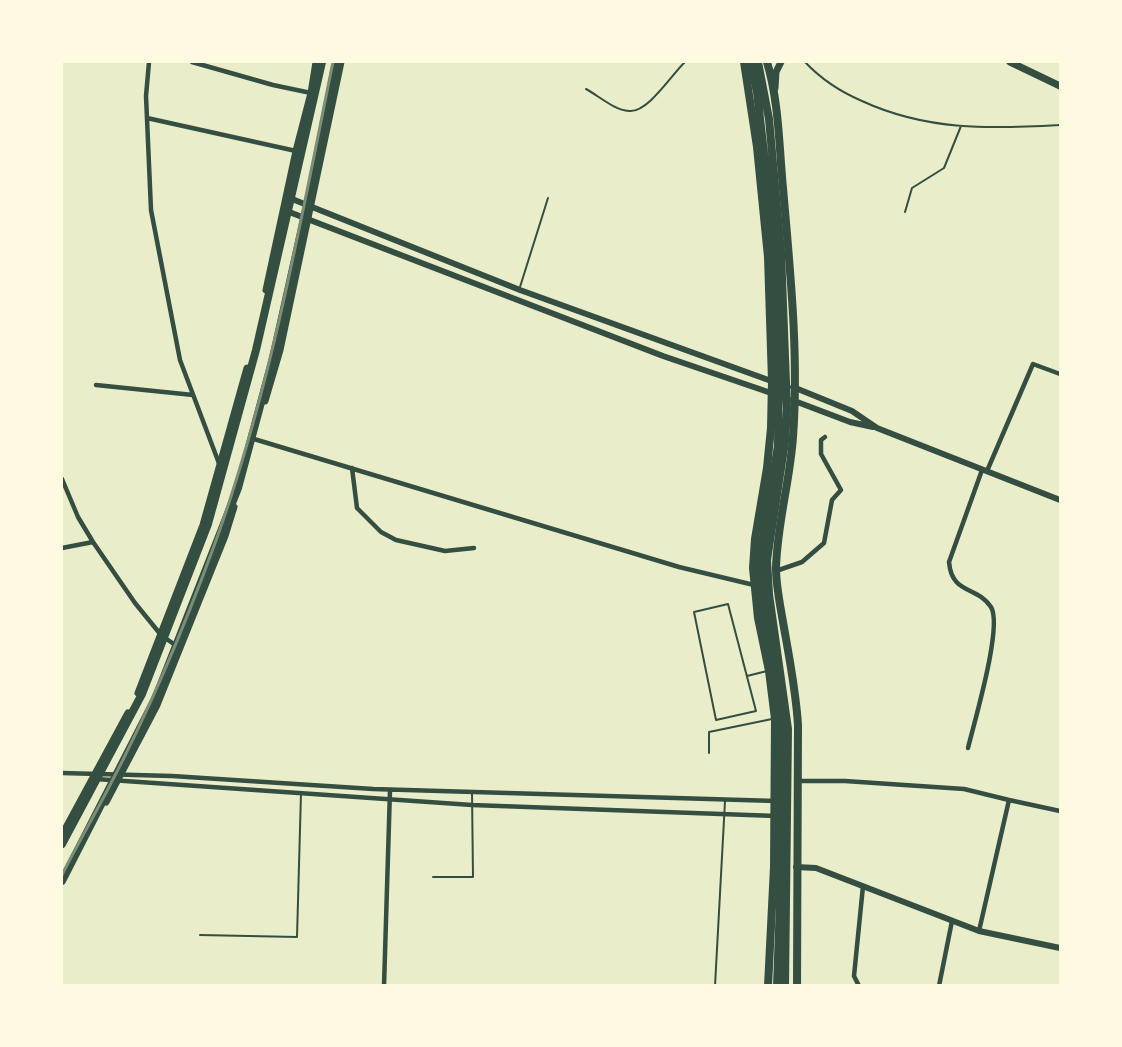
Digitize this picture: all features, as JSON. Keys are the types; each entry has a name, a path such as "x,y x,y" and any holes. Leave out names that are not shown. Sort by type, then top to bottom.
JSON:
{"main road":[{"path":"62,835 138,694 203,525 254,345 316,62"},
{"path":"62,844 142,694 208,524 265,315 321,62"},
{"path":"62,881 156,697 237,488 273,358 336,62"},
{"path":"62,888 157,705 225,536 280,350 341,62"},
{"path":"744,62 757,147 768,257 772,381 771,428 755,539 754,585 775,719 774,867 768,986"},
{"path":"750,62 759,103 772,224 779,373 778,446 759,561 765,620 776,674 782,732 777,986"},
{"path":"758,62 769,118 781,252 787,410 785,442 767,560 769,594 788,729 785,986"},
{"path":"767,62 774,98 790,263 795,387 793,440 777,544 776,571 797,704 797,986"},
{"path":"774,98 776,72 781,62"},
{"path":"1010,62 1060,86"}],"street":[{"path":"149,62 146,96 151,210 180,360 220,466"},
{"path":"192,62 273,85 311,93"},
{"path":"147,118 296,151"},
{"path":"287,197 520,290 772,381 795,387 852,411 877,428"},
{"path":"284,210 663,356 850,422 877,428 1060,500"},
{"path":"968,748 991,652 995,623 991,608 977,594 957,584 950,574 949,562 985,471 1033,364 1060,374"},
{"path":"96,385 193,395"},
{"path":"776,571 802,562 824,543 832,500 841,490 821,454 821,440 825,437"},
{"path":"254,439 680,567 754,585"},
{"path":"352,468 357,508 381,532 396,540 445,551 474,548"},
{"path":"62,478 78,517 135,603 161,635 180,649"},
{"path":"62,549 93,542"},
{"path":"62,773 390,790 797,802"},
{"path":"119,777 472,805 797,816"},
{"path":"798,781 964,789 1060,811"},
{"path":"384,986 390,790"},
{"path":"979,931 1009,801"},
{"path":"796,867 816,868 979,931 1060,948"},
{"path":"859,986 854,975 863,886"},
{"path":"939,986 952,921"}],"lane":[{"path":"586,89 612,105 630,111 642,107 662,89 685,62"},
{"path":"805,62 842,92 885,112 924,122 999,128 1060,125"},
{"path":"905,212 912,188 944,168 960,126"},
{"path":"520,290 548,198"},
{"path":"728,604 747,676 756,711 716,720 694,612 728,604"},
{"path":"747,676 769,671"},
{"path":"708,753 708,732 775,719"},
{"path":"433,877 473,877 472,792"},
{"path":"200,935 297,937 301,793"},
{"path":"715,986 725,801"}],"railway":[{"path":"62,875 124,758 152,698 203,577 234,487 268,367 296,245 333,62"}]}
